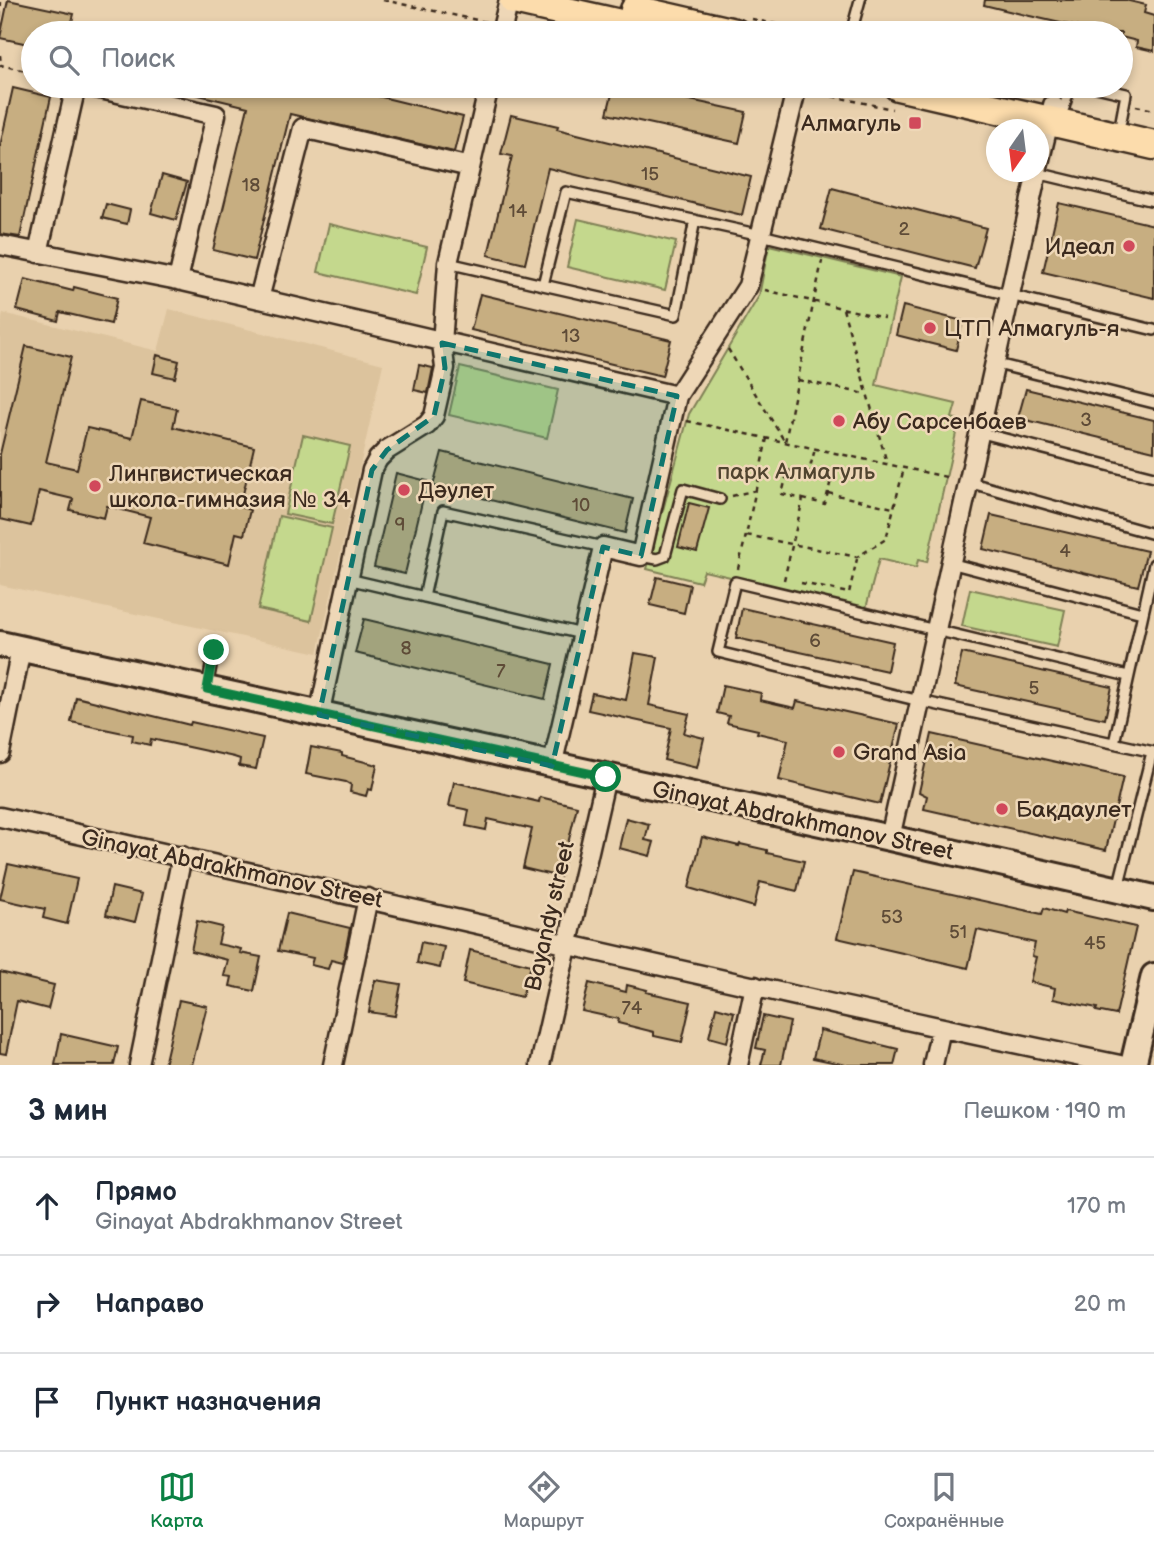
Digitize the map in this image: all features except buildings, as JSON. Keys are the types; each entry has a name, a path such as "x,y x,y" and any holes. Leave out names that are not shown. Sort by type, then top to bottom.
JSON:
{"main road":[{"path":"590,0 682,21"},
{"path":"507,15 542,13 589,21"},
{"path":"897,98 1059,105 1154,145"},
{"path":"1026,98 1154,128"}],"street":[{"path":"38,253 73,98"},
{"path":"140,98 216,115 178,280"},
{"path":"319,715 372,470 387,450 427,425 434,416 445,368 442,343 448,263 486,98"},
{"path":"552,765 603,547 641,555 677,396 748,286 794,98"},
{"path":"1049,136 1059,105"},
{"path":"259,299 303,128 470,167"},
{"path":"890,838 993,363 1035,182"},
{"path":"0,244 178,280 677,396"},
{"path":"0,753 10,647"},
{"name":"Ginayat Abdrakhmanov Street","path":"10,647 1154,898"},
{"name":"Bayandy street","path":"540,1065 606,777"},
{"name":"Ginayat Abdrakhmanov Street","path":"0,817 941,1028 1120,1065"},
{"path":"139,1065 182,856"},
{"path":"333,1065 368,898"},
{"path":"1133,1065 1154,976"},
{"path":"738,1065 755,986"},
{"path":"933,1065 941,1028"}],"lane":[{"path":"854,21 860,0"},
{"path":"1121,121 1125,98"},
{"path":"1049,174 1154,201"},
{"path":"543,285 566,192 761,235 1154,330"},
{"path":"448,263 676,315 695,220"},
{"path":"993,363 1154,403"},
{"path":"978,432 1154,477"},
{"path":"968,482 1154,534"},
{"path":"641,555 657,559 665,556 683,489 720,499"},
{"path":"424,597 443,511 603,547"},
{"path":"950,563 1142,613"},
{"path":"1114,743 1154,564"},
{"path":"348,579 582,634"},
{"path":"1118,890 1153,752 920,701 718,652 735,582 1128,676"},
{"path":"207,689 214,650"}],"path":[{"path":"383,0 507,15 542,13"},
{"path":"0,27 1,2"},
{"path":"0,55 1,66 21,70"},
{"path":"785,442 824,251"},
{"path":"748,286 884,318"},
{"path":"843,309 887,465"},
{"path":"718,332 785,442"},
{"path":"798,380 867,394"},
{"path":"671,417 968,482"},
{"path":"738,571 767,438"},
{"path":"808,475 815,449"},
{"path":"797,582 849,593 858,558 886,540 904,468"},
{"path":"788,470 831,480 828,493 825,505 782,494 788,470"},
{"path":"720,499 756,490"},
{"path":"828,493 894,508"},
{"path":"784,580 803,499"},
{"path":"746,534 858,558"}],"highlighted area":[{"path":"442,343 677,396 641,556 603,547 552,766 319,715 372,470 387,450 434,416 445,368"}],"shaded area":[{"path":"169,309 383,364 318,653 0,585 0,330 3,313 158,351"}],"green space":[{"path":"578,219 676,242 665,290 567,267"},
{"path":"329,224 427,247 416,295 318,272"},
{"name":"парк Алмагуль","path":"769,245 901,277 876,385 956,404 952,418 959,420 927,562 918,560 916,568 879,559 866,608 704,571 700,582 647,569 689,414 759,296"},
{"path":"460,367 558,390 547,438 449,415"},
{"path":"303,435 350,446 332,524 285,514"},
{"path":"279,516 332,528 311,621 258,609"},
{"path":"970,589 1065,610 1057,647 962,626"}],"place":[{"name":"Алмагуль","path":"915,123"},
{"name":"Идеал","path":"1129,246"},
{"name":"ЦТП Алмагуль-я","path":"930,328"},
{"name":"Абу Сарсенбаев","path":"839,421"},
{"name":"Лингвистическая школа-гимназия № 34","path":"95,486"},
{"name":"Дәулет","path":"404,490"},
{"name":"Grand Asia","path":"839,752"},
{"name":"Бақдаулет","path":"1002,809"}],"route":[{"path":"214,650 207,689 606,777"}]}
